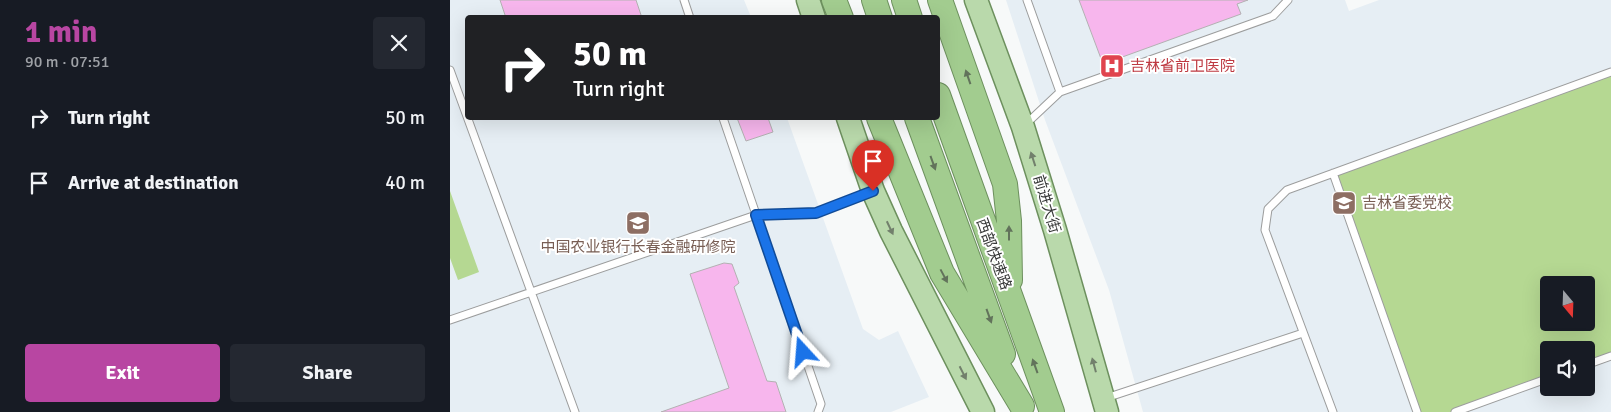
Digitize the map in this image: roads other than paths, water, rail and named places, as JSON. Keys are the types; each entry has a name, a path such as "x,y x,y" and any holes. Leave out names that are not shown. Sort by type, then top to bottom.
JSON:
{"highway":[{"path":"834,0 840,15"},
{"path":"874,0 879,15"},
{"path":"904,0 909,15"},
{"path":"940,0 1005,184 1009,221 1010,300"},
{"name":"西部快速路","path":"940,101 1010,300 1052,412"},
{"path":"880,120 896,164 942,273 1023,409"},
{"name":"西部快速路","path":"918,120 1023,409"}],"main road":[{"path":"808,0 813,15"},
{"name":"前进大街","path":"976,0 1023,127 1056,230 1105,406"},
{"path":"849,120 873,191 891,231 983,412"}],"lane":[{"path":"684,0 689,15"},
{"path":"1027,0 1060,92"},
{"path":"1023,127 1060,92 1273,16 1288,0"},
{"path":"450,70 465,111"},
{"path":"1333,412 1265,230 1268,209 1287,190 1611,72"},
{"path":"468,120 575,412"},
{"path":"724,120 821,404 818,412"},
{"path":"1333,173 1417,412"},
{"path":"450,320 756,215 816,213 873,191"},
{"path":"1105,406 1303,333"},
{"path":"1595,362 1611,356"},
{"path":"1455,412 1540,381"}],"place":[{"name":"吉林省前卫医院","path":"1112,66"},
{"name":"吉林省委党校","path":"1344,203"},
{"name":"中国农业银行长春金融研修院","path":"638,223"}]}
